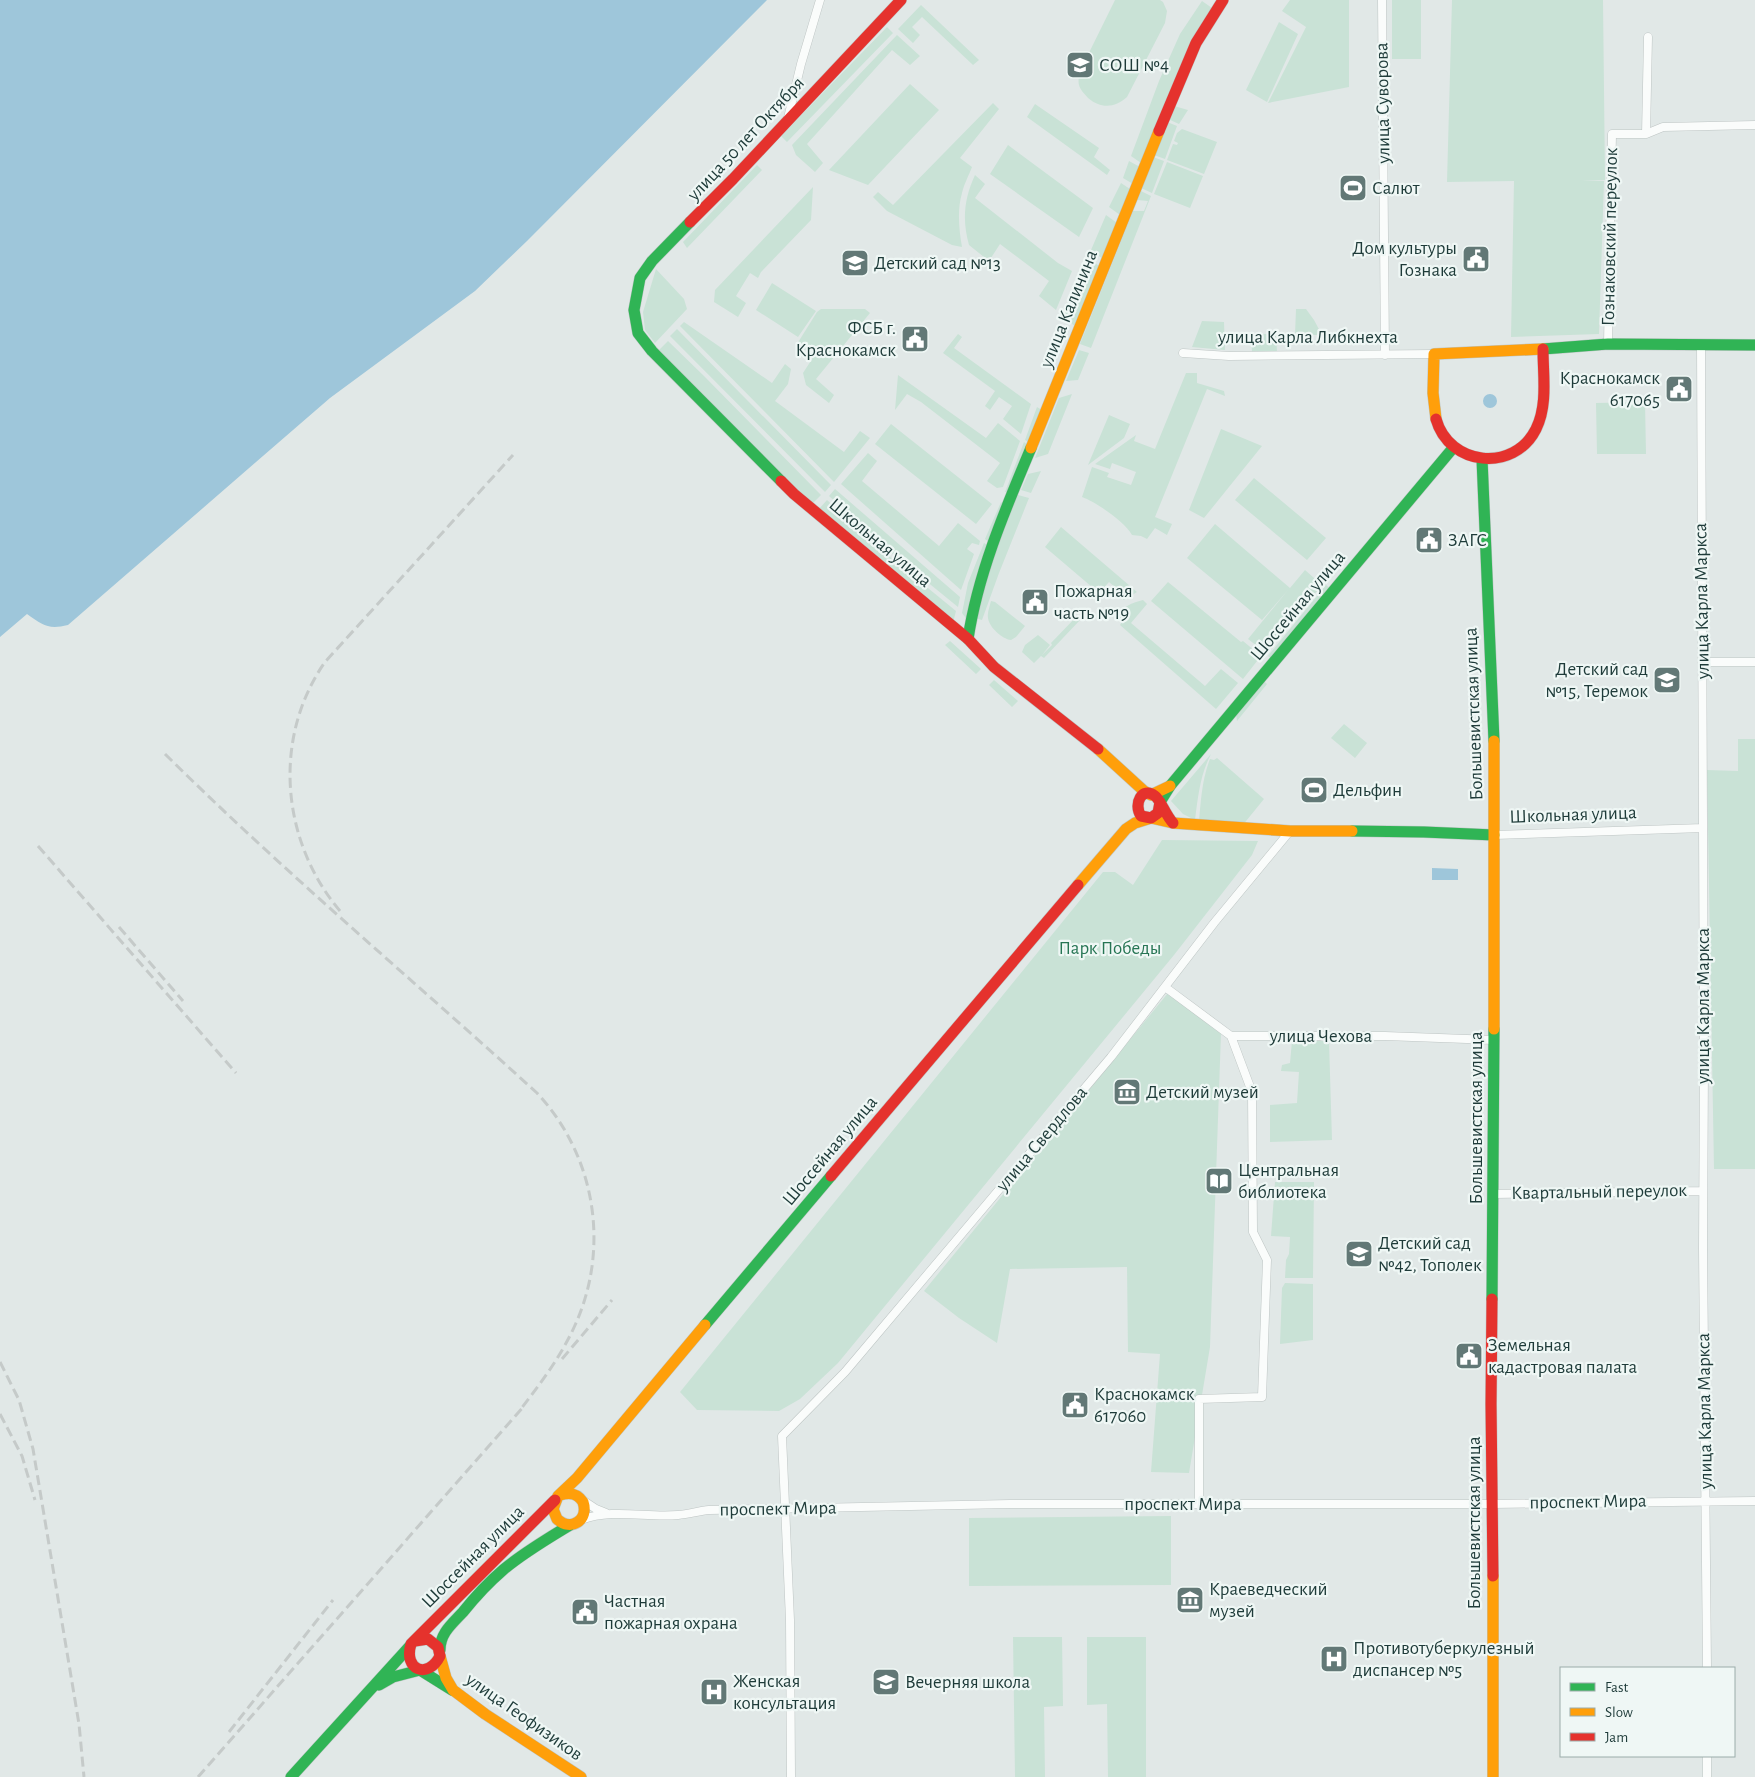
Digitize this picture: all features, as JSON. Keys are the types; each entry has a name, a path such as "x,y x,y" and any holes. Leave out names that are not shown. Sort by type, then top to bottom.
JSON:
{"street":[{"path":"787,120 820,0"},
{"name":"улица 50 лет Октября","path":"634,310 640,278 652,261 726,186 901,0"},
{"name":"улица Калинина","path":"968,639 972,613 986,564 1012,491 1047,412 1144,167 1196,43 1223,0"},
{"name":"улица Суворова","path":"1382,0 1385,355"},
{"name":"Гознаковский переулок","path":"1646,134 1648,37"},
{"name":"Гознаковский переулок","path":"1608,344 1612,134 1646,134 1663,127 1755,125"},
{"name":"Школьная улица","path":"634,310 638,333 652,351 794,494 968,639 994,667 1108,757 1144,791 1156,798"},
{"path":"1543,349 1543,403 1536,429 1519,450 1505,457 1482,459 1453,448 1440,431 1433,408 1434,354 1608,344 1755,345"},
{"name":"улица Карла Маркса","path":"1701,344 1703,1191 1707,1667"},
{"name":"улица Карла Либкнехта","path":"1183,353 1229,356 1434,354"},
{"name":"Шоссейная улица","path":"1156,798 1170,786 1453,448"},
{"name":"Большевистская улица","path":"1482,459 1494,748 1494,1194 1491,1404 1493,1777"},
{"path":"1703,662 1755,662"},
{"path":"1131,780 1138,812 1141,816 1151,818"},
{"path":"1126,829 1140,797 1147,794 1156,798 1173,823"},
{"path":"1126,829 1158,813 1156,798"},
{"name":"Школьная улица","path":"1151,818 1173,823 1290,831 1424,832 1494,835 1703,828"},
{"name":"Шоссейная улица","path":"291,1777 434,1619 524,1532 581,1473 641,1399 1126,829"},
{"name":"улица Свердлова","path":"786,1509 782,1470 782,1436 845,1372 1111,1057 1214,923 1290,831"},
{"path":"1165,988 1231,1036 1252,1092 1253,1232 1267,1260 1262,1397 1199,1399 1199,1505"},
{"name":"улица Чехова","path":"1231,1036 1386,1036 1494,1040"},
{"name":"Квартальный переулок","path":"1494,1194 1703,1191"},
{"path":"581,1473 579,1489 583,1500 585,1511 575,1523 565,1524 556,1519 553,1509 558,1497 570,1492 575,1493 583,1500"},
{"name":"проспект Мира","path":"583,1500 596,1509 611,1514"},
{"name":"проспект Мира","path":"575,1523 592,1516 611,1514 678,1516 709,1510 1010,1504 1493,1504 1755,1501"},
{"path":"786,1509 790,1620 791,1777"},
{"name":"Шоссейная улица","path":"440,1653 440,1640 445,1632 494,1578 530,1550 575,1523"},
{"path":"420,1670 431,1669 435,1666 440,1653 438,1645 430,1639 419,1638 413,1643 408,1654 409,1660 411,1664 420,1670 453,1690"},
{"name":"улица Геофизиков","path":"440,1653 446,1678 453,1690 485,1714 580,1777"},
{"name":"Шоссейная улица","path":"367,1693 393,1677 420,1670"},
{"path":"1708,1757 1708,1777"}],"green space":[{"path":"1115,0 1160,0 1167,11 1165,23 1127,97 1118,103 1108,106 1093,102 1088,98 1081,90 1079,73"},
{"path":"1290,0 1349,0 1349,87 1268,103 1306,27 1282,11"},
{"path":"1392,0 1421,0 1421,59 1392,59"},
{"path":"1452,0 1603,0 1605,180 1582,180 1604,181 1599,334 1511,337 1514,181 1447,182"},
{"path":"1202,1 1212,8 1141,163 1131,156 1159,81 1180,34"},
{"path":"921,5 979,60 973,65 922,17 912,27 920,35 913,43 898,29"},
{"path":"1279,22 1298,34 1267,102 1246,90"},
{"path":"887,27 893,33 787,142 781,136"},
{"path":"897,35 920,56 910,65 892,50 807,144 823,163 815,172 796,155 792,145"},
{"path":"910,84 939,110 868,185 829,170"},
{"path":"993,103 999,109 960,158 972,167 959,206 959,227 962,247 952,245 887,211 873,197 878,192 893,205"},
{"path":"1035,104 1099,148 1094,157 1110,170 1107,175 1027,117"},
{"path":"1174,106 1188,110 1179,124 1168,119"},
{"path":"1167,122 1177,126 1165,159 1154,155"},
{"path":"1182,129 1217,142 1204,174 1167,160 1173,144 1177,145 1178,143 1174,141 1177,133"},
{"path":"1008,145 1093,208 1079,237 990,174"},
{"path":"1153,157 1164,161 1152,193 1141,188"},
{"path":"1129,161 1140,167 1133,184 1123,178"},
{"path":"1167,162 1203,176 1190,208 1154,194"},
{"path":"757,165 762,170 687,248 683,242"},
{"path":"975,175 985,184 975,198 1058,263 1072,271 1056,310 1039,296 1049,281 1000,244 989,261 969,245 965,227 965,210 968,193"},
{"path":"1121,183 1130,189 1120,215 1109,207"},
{"path":"813,187 811,220 761,272 758,278 750,273 736,296 746,303 738,317 714,302 715,290"},
{"path":"1141,191 1151,196 1091,348 1080,344 1133,211 1144,211 1148,201 1137,200"},
{"path":"1106,215 1117,223 1103,259 1091,250"},
{"path":"1088,257 1099,266 1076,327 1063,317"},
{"path":"656,269 684,299 687,309 655,343 645,330 643,312"},
{"path":"772,283 816,311 798,337 756,310"},
{"path":"821,309 865,309 870,313 816,379 834,395 829,403 806,385 803,373 814,356 797,344 817,312"},
{"path":"1296,309 1306,309 1322,335 1295,335"},
{"path":"1202,321 1224,322 1225,350 1192,347"},
{"path":"684,322 772,383 785,364 791,369 788,384 775,401 844,452 860,431 870,438 834,482 680,326"},
{"path":"677,329 831,485 825,492 670,336"},
{"path":"958,334 962,337 954,348 1031,404 1021,434 1003,419 1012,406 999,397 990,410 985,406 995,391 943,353"},
{"path":"1251,334 1276,334 1277,352 1252,352"},
{"path":"668,341 821,495 812,504 753,448 659,350"},
{"path":"1079,350 1089,353 1078,380 1066,381"},
{"path":"1186,373 1197,373 1197,383 1224,391 1225,396 1207,389 1155,517 1172,524 1167,535 1155,528 1147,539 1132,535 1110,513 1082,497 1092,467 1109,473 1107,477 1131,485 1136,472 1112,463 1110,469 1095,464 1136,435 1134,441 1155,449"},
{"path":"898,375 986,438 998,423 1020,441 1003,487 997,488 987,481 1000,463 921,402 907,394 895,410"},
{"path":"1072,394 1048,454 1035,458 1059,398"},
{"path":"1645,402 1646,454 1597,454 1596,403"},
{"path":"1037,407 1045,412 1032,444 1025,440"},
{"path":"1109,415 1130,424 1124,438 1088,465"},
{"path":"891,424 992,504 976,524 875,444"},
{"path":"1221,429 1262,446 1204,518 1189,510"},
{"path":"1024,442 1030,447 1011,492 1005,492"},
{"path":"868,453 877,461 862,481 939,546 958,523 980,541 979,545 972,543 967,549 974,554 961,590 841,484"},
{"path":"1041,471 1031,493 1021,490 1028,474"},
{"path":"1254,478 1326,538 1307,560 1235,500"},
{"path":"835,489 960,597 958,607 888,550 829,496"},
{"path":"1018,495 1029,498 982,620 978,619 979,606 990,567"},
{"path":"827,500 890,557 956,611 952,622 818,510"},
{"path":"1001,502 1005,506 991,544 985,539"},
{"path":"1215,524 1290,588 1305,570 1322,585 1266,653 1248,639 1288,590 1262,620 1187,558"},
{"path":"1061,527 1137,592 1124,600 1115,593 1117,589 1109,582 1099,593 1045,547"},
{"path":"984,543 989,546 968,621 962,613 968,583"},
{"path":"1168,582 1261,656 1243,679 1151,601"},
{"path":"1326,585 1331,589 1273,660 1268,656"},
{"path":"1143,600 1147,604 1131,623 1205,686 1221,669 1238,683 1216,709 1120,625 1122,622 1116,618 1121,611 1131,604"},
{"path":"991,601 995,602 1025,626 1011,640 996,632 991,625 988,611"},
{"path":"1078,615 1081,619 1044,658 1041,656 1034,663 1022,652 1025,645 1038,635 1050,645 1042,655"},
{"path":"950,641 981,669 976,674 945,645"},
{"path":"994,680 1018,701 1012,707 989,685"},
{"path":"1264,681 1267,684 1237,721 1236,714"},
{"path":"1344,724 1367,743 1355,758 1331,738"},
{"path":"1738,739 1755,739 1755,1169 1714,1169 1707,770 1738,771"},
{"path":"1211,754 1202,778 1195,820 1183,814 1171,801"},
{"path":"1217,758 1264,799 1242,826 1199,821 1202,790 1207,767 1210,759 1214,760"},
{"name":"Парк Победы","path":"1162,840 1258,841 1252,855 1174,955 838,1363 800,1399 779,1411 697,1410 680,1392 1103,872 1115,872 1133,885"},
{"path":"1168,993 1221,1033 1210,1347 1189,1473 1151,1472 1160,1354 1128,1352 1127,1267 1010,1269 997,1343 959,1318 924,1291"},
{"path":"1292,1041 1329,1041 1332,1140 1270,1142 1270,1105 1297,1103 1299,1072 1281,1071 1282,1065 1290,1063"},
{"path":"1275,1182 1314,1182 1313,1278 1285,1278 1290,1237 1271,1236"},
{"path":"1285,1283 1313,1284 1313,1340 1280,1344 1282,1288"},
{"path":"1171,1516 1171,1585 969,1586 969,1518"},
{"path":"1013,1637 1062,1637 1063,1706 1044,1707 1045,1777 1015,1777"},
{"path":"1087,1637 1146,1637 1146,1777 1108,1777 1107,1704 1087,1705"}],"water":[{"path":"0,0 767,0 475,291 330,398 68,625 46,626 27,614 0,637"},
{"path":"1490,394 1495,396 1497,401 1495,406 1490,408 1485,406 1483,401 1485,396"},
{"path":"1432,868 1458,869 1458,880 1432,880"}],"railway":[{"path":"340,911 320,883 305,853 295,821 290,789 291,756 297,723 308,692 325,662 513,455"},
{"path":"165,754 302,883 537,1093 557,1118 572,1144 584,1173 591,1202 594,1233 592,1263 586,1294 576,1323 558,1357 520,1410"},
{"path":"38,846 236,1073"},
{"path":"119,927 183,1001"},
{"path":"562,1359 612,1300"},
{"path":"0,1362 19,1400 33,1449 79,1724 84,1777"},
{"path":"198,1777 524,1406"},
{"path":"0,1414 22,1456 35,1500"},
{"path":"229,1732 333,1600"}],"traffic: fast":[{"path":"690,222 652,261 640,278 634,310 638,333 652,351 781,481"},
{"path":"1543,349 1608,344 1755,345"},
{"path":"968,639 985,566 1002,518 1031,448"},
{"path":"1160,802 1170,786 1453,448"},
{"path":"1482,459 1494,741"},
{"path":"1352,831 1494,835"},
{"path":"1492,1299 1494,1029"},
{"path":"705,1325 831,1176"},
{"path":"440,1650 442,1639 447,1629 492,1580 535,1546 570,1525"},
{"path":"291,1777 410,1646"},
{"path":"379,1685 393,1677 420,1670 452,1690"}],"traffic: slow":[{"path":"1031,448 1159,131"},
{"path":"1436,419 1433,393 1434,354 1543,349"},
{"path":"1494,741 1494,1029"},
{"path":"1098,749 1144,791 1151,795 1170,786"},
{"path":"1078,885 1126,829 1135,823 1151,818 1173,823 1290,831 1352,831"},
{"path":"560,1495 573,1494 583,1502 583,1514 578,1522 568,1524 562,1523 557,1519 553,1509 558,1496 577,1478 705,1325"},
{"path":"1493,1576 1493,1777"},
{"path":"440,1656 446,1678 453,1690 485,1714 581,1777"}],"traffic: jam":[{"path":"690,222 733,179 901,0"},
{"path":"1159,131 1196,43 1223,0"},
{"path":"1436,419 1443,435 1454,447 1468,454 1483,458 1498,458 1513,453 1526,443 1540,420 1544,390 1543,349"},
{"path":"781,481 794,494 968,639 994,667 1098,749"},
{"path":"1160,802 1158,813 1151,818 1141,816 1138,802 1143,795 1150,793 1159,800 1173,823"},
{"path":"831,1176 1078,885"},
{"path":"1492,1299 1493,1576"},
{"path":"415,1641 428,1639 438,1647 440,1656 429,1668 423,1670 413,1666 409,1653 411,1644 555,1500"}],"place":[{"name":"СОШ №4","path":"1080,65"},
{"name":"Салют","path":"1353,188"},
{"name":"Дом культуры Гознака","path":"1476,259"},
{"name":"Детский сад №13","path":"855,263"},
{"name":"ФСБ г. Краснокамск","path":"915,339"},
{"name":"Краснокамск 617065","path":"1679,389"},
{"name":"ЗАГС","path":"1429,540"},
{"name":"Пожарная часть №19","path":"1035,602"},
{"name":"Детский сад №15, Теремок","path":"1667,680"},
{"name":"Дельфин","path":"1314,790"},
{"name":"Детский музей","path":"1127,1092"},
{"name":"Центральная библиотека","path":"1219,1181"},
{"name":"Детский сад №42, Тополек","path":"1359,1254"},
{"name":"Земельная кадастровая палата","path":"1469,1356"},
{"name":"Краснокамск 617060","path":"1075,1405"},
{"name":"Краеведческий музей","path":"1190,1600"},
{"name":"Частная пожарная охрана","path":"585,1612"},
{"name":"Противотуберкулезный диспансер №5","path":"1334,1659"},
{"name":"Вечерняя школа","path":"886,1682"},
{"name":"Женская консультация","path":"714,1692"}]}
